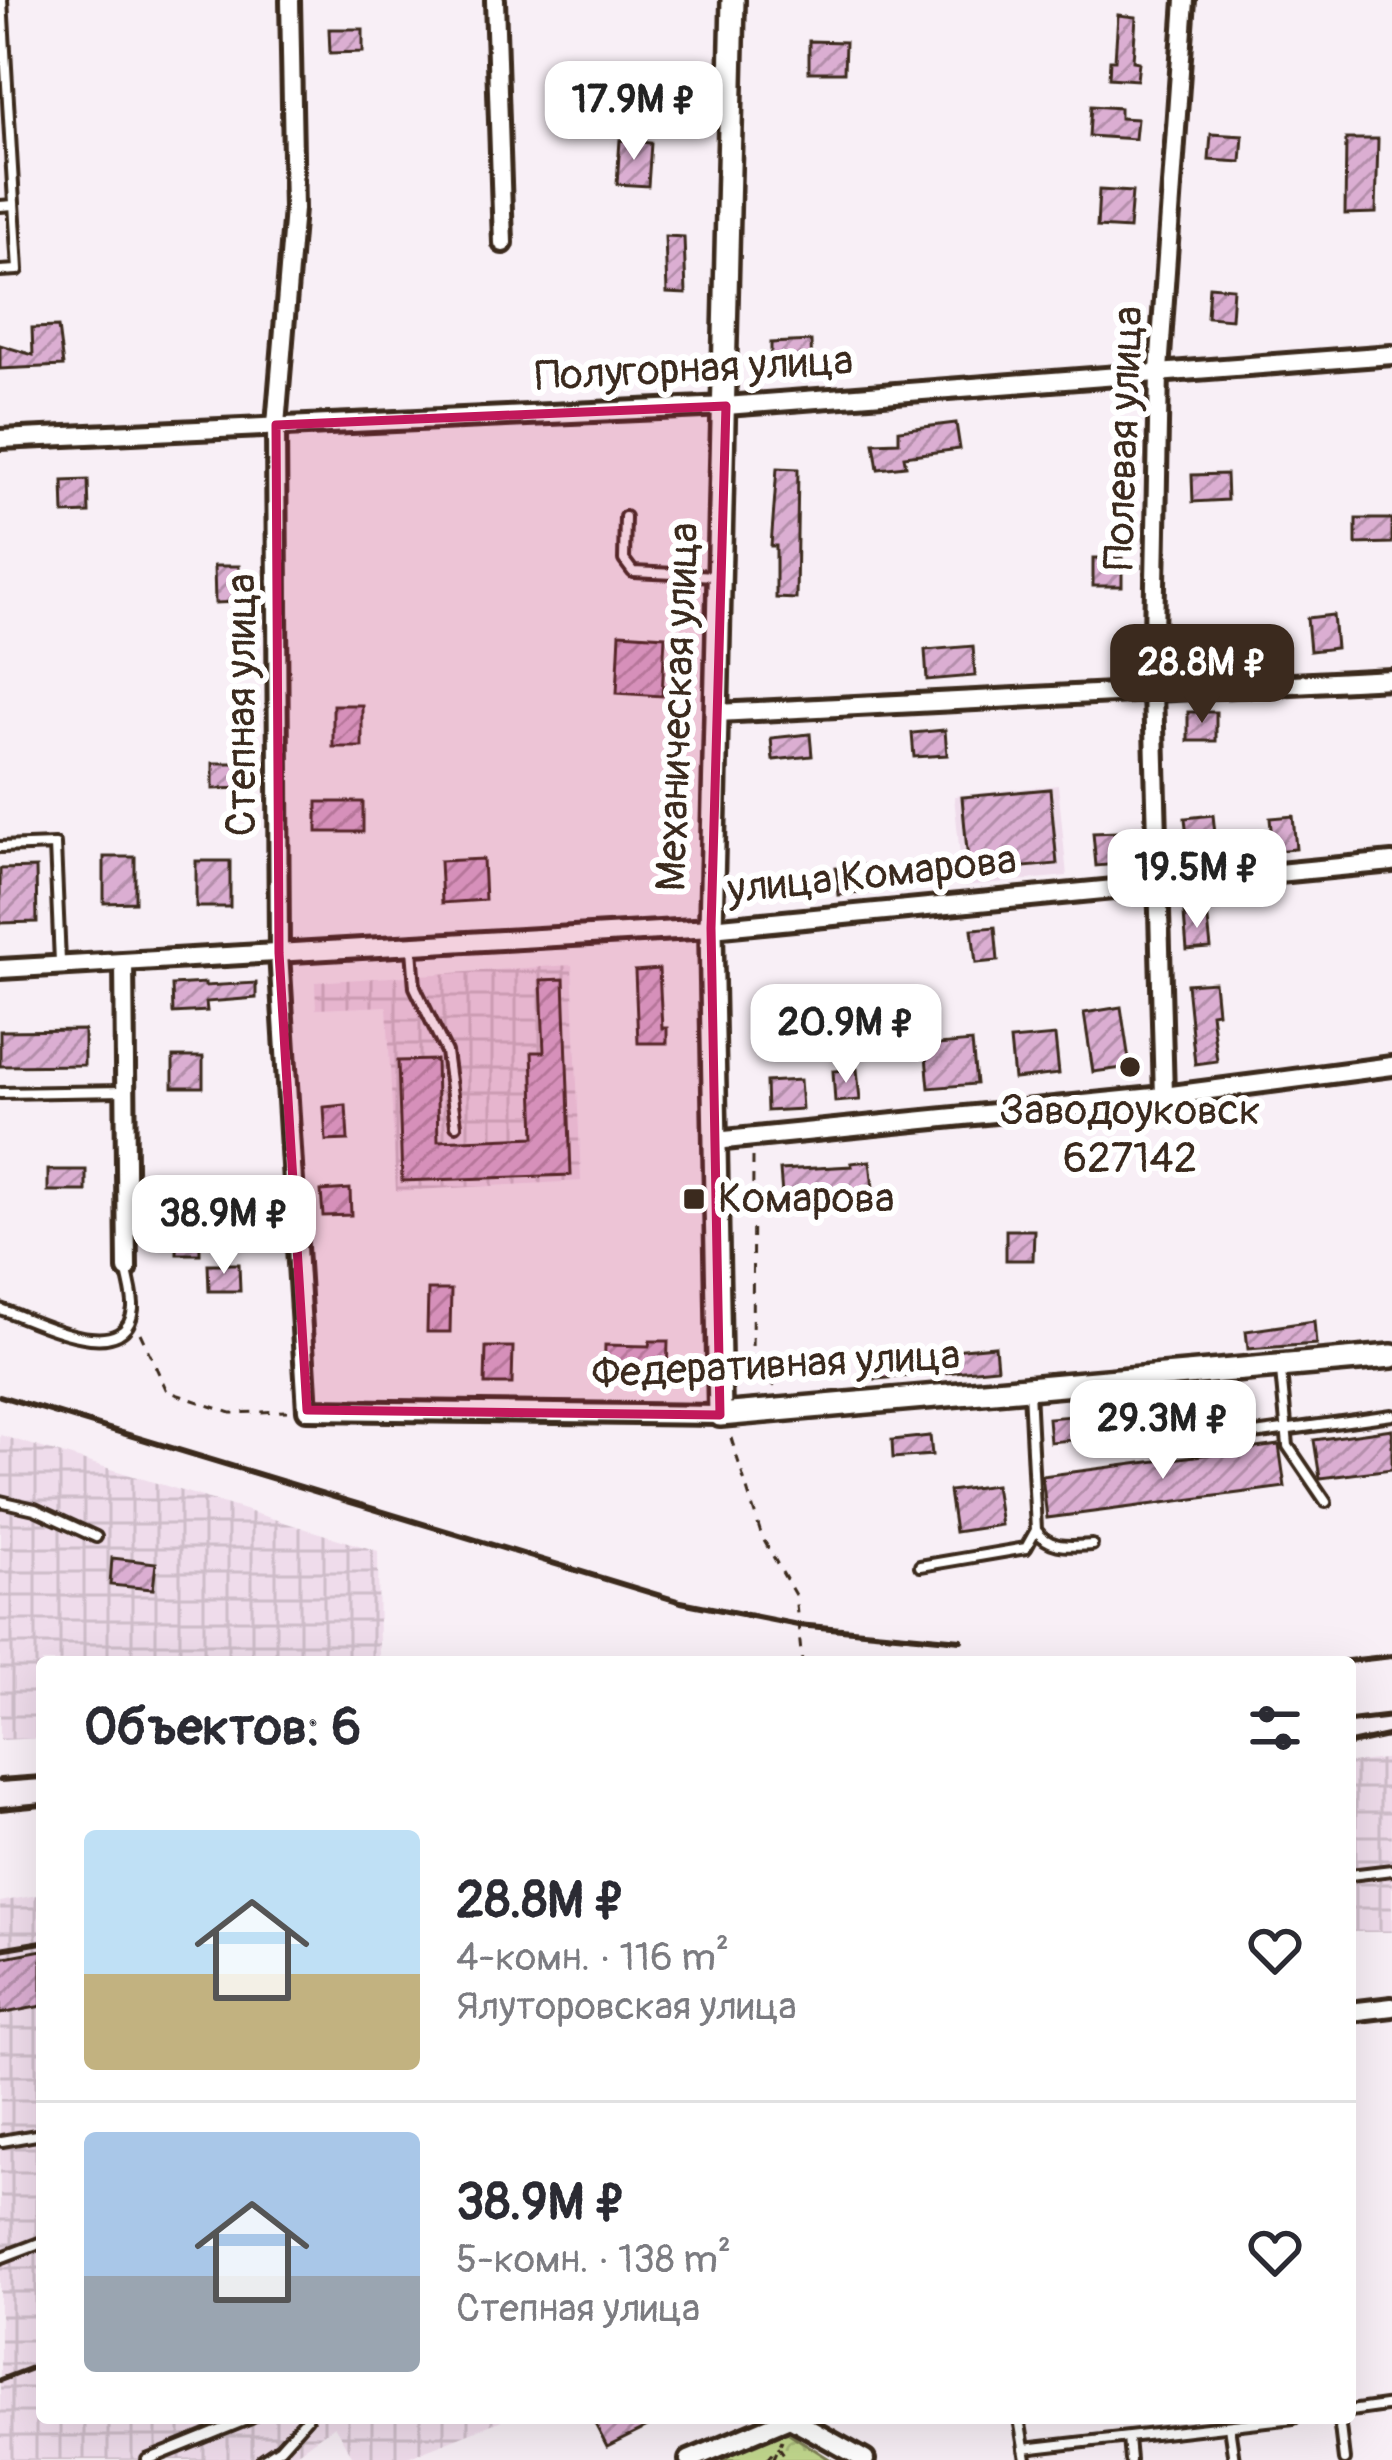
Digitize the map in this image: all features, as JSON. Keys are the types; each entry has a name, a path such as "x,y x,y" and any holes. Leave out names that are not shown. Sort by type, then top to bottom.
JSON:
{"street":[{"name":"Степная улица","path":"290,0 294,209 276,425 280,952 307,1410"},
{"path":"495,0 502,243"},
{"name":"Механическая улица","path":"724,1422 711,928 733,0"},
{"name":"Полевая улица","path":"1164,1096 1153,690 1159,371 1185,0"},
{"name":"Полугорная улица","path":"0,439 725,406 1392,355"},
{"path":"717,713 1392,679"},
{"name":"улица Комарова","path":"0,969 711,928 1392,862"},
{"path":"124,962 127,1270"},
{"path":"716,1141 1164,1096 1392,1066"},
{"name":"Федеративная улица","path":"307,1410 724,1422 754,1414 1392,1356"},
{"path":"1356,2011 1392,2008"},
{"path":"689,2460 776,2424"},
{"path":"801,2424 865,2460"}],"lane":[{"path":"0,271 18,270 2,0"},
{"path":"0,206 14,205"},
{"path":"625,517 624,560 632,572 721,576"},
{"path":"0,847 55,844 60,966"},
{"path":"412,945 415,987 446,1052 455,1125"},
{"path":"0,1093 125,1091"},
{"path":"0,1309 93,1342 110,1339 133,1312 127,1270"},
{"path":"1280,1366 1291,1451 1326,1502"},
{"path":"920,1566 1026,1548 1036,1530 1029,1390"},
{"path":"1181,1444 1392,1415"},
{"path":"0,1501 34,1509 96,1537"},
{"path":"1036,1530 1043,1540 1057,1546 1092,1545"},
{"path":"1356,1874 1392,1870"},
{"path":"2,2141 36,2135"},
{"path":"0,2258 36,2244"},
{"path":"1356,2409 1392,2405"},
{"path":"147,2460 236,2424"},
{"path":"262,2460 302,2424"},
{"path":"1020,2424 1026,2460"},
{"path":"1024,2449 1243,2424"},
{"path":"1340,2424 1344,2460"},
{"path":"1229,2426 1234,2460"},
{"path":"1127,2438 1130,2460"}],"path":[{"path":"753,1137 754,1414"},
{"path":"133,1312 147,1355 167,1390 231,1413 307,1410"},
{"path":"752,1374 780,1389 795,1390"},
{"path":"724,1422 762,1537 795,1595 801,1656"},
{"path":"767,2460 778,2446 788,2460"}],"highlighted area":[{"path":"726,406 711,928 720,1415 307,1410 279,953 276,425"}],"shaded area":[{"path":"1058,785 1067,876 963,886 954,796"},
{"path":"572,965 581,1181 396,1191 387,1006 316,1009 315,982"},
{"path":"0,1435 378,1551 379,1656 36,1656 36,1738 0,1740"},
{"path":"1392,1758 1392,1932 1356,1932 1356,1762"},
{"path":"36,1895 36,2424 492,2424 400,2460 355,2460 334,2426 286,2460 0,2460 0,1902"}],"green space":[{"path":"784,2430 831,2460 712,2460"}],"building":[{"path":"1118,15 1136,17 1133,61 1139,62 1137,80 1109,78"},
{"path":"329,29 363,29 363,52 330,53"},
{"path":"809,41 845,42 844,72 809,72"},
{"path":"1091,106 1120,108 1120,118 1137,119 1135,139 1089,136"},
{"path":"1211,134 1243,136 1241,162 1209,160"},
{"path":"1346,139 1378,139 1376,213 1345,214"},
{"path":"620,140 651,143 648,186 617,184"},
{"path":"1099,190 1132,192 1129,229 1097,227"},
{"path":"665,236 684,237 686,294 667,293"},
{"path":"1209,286 1233,288 1231,319 1207,317"},
{"path":"58,327 63,366 0,369 0,345 33,355 32,328"},
{"path":"811,341 812,374 771,375 771,343"},
{"path":"956,423 960,449 904,456 906,466 878,469 874,443 899,442 899,430"},
{"path":"777,468 798,469 796,599 776,598 776,546 771,546"},
{"path":"1226,474 1227,500 1193,502 1192,475"},
{"path":"88,480 89,513 64,514 63,481"},
{"path":"1356,519 1392,519 1392,543 1356,544"},
{"path":"1093,558 1122,558 1122,586 1093,586"},
{"path":"214,566 239,566 239,602 215,603"},
{"path":"1333,615 1336,648 1310,651 1307,618"},
{"path":"620,633 665,636 662,696 617,693"},
{"path":"973,646 975,676 927,680 925,650"},
{"path":"333,705 362,705 362,747 333,747"},
{"path":"1188,712 1216,712 1216,741 1188,741"},
{"path":"945,730 947,755 914,757 912,733"},
{"path":"810,734 812,756 773,760 771,738"},
{"path":"213,763 249,763 249,788 213,789"},
{"path":"1050,789 1057,864 969,872 962,797"},
{"path":"317,802 363,802 363,832 317,832"},
{"path":"1213,815 1217,853 1189,856 1185,818"},
{"path":"1293,816 1296,849 1273,851 1270,818"},
{"path":"1117,832 1120,864 1096,866 1093,833"},
{"path":"104,857 135,857 135,902 104,903"},
{"path":"483,859 485,900 442,903 440,861"},
{"path":"196,861 230,861 230,907 196,907"},
{"path":"867,865 870,892 838,895 836,868"},
{"path":"36,868 37,922 0,923 0,869"},
{"path":"1207,911 1211,948 1187,950 1184,914"},
{"path":"995,927 998,961 976,963 972,929"},
{"path":"659,969 667,1043 638,1043 635,971"},
{"path":"564,979 571,1175 402,1181 398,1061 436,1060 438,1141 535,1137 532,1052 544,1052 541,980"},
{"path":"1214,982 1217,1012 1211,1013 1217,1061 1195,1064 1187,984"},
{"path":"256,983 256,998 206,1002 207,1011 173,1013 172,985"},
{"path":"1121,1007 1130,1067 1093,1072 1084,1013"},
{"path":"84,1030 84,1065 0,1066 0,1031"},
{"path":"1055,1036 1059,1074 1014,1079 1010,1040"},
{"path":"972,1042 976,1084 929,1088 925,1046"},
{"path":"173,1057 203,1057 203,1087 173,1087"},
{"path":"857,1069 860,1100 835,1102 833,1071"},
{"path":"800,1080 802,1109 767,1111 766,1082"},
{"path":"346,1105 348,1140 326,1141 324,1107"},
{"path":"870,1161 873,1188 829,1192 830,1205 783,1208 780,1170"},
{"path":"48,1170 86,1170 86,1191 48,1191"},
{"path":"350,1189 351,1215 323,1216 321,1191"},
{"path":"178,1191 199,1191 200,1254 177,1254"},
{"path":"1006,1230 1034,1230 1033,1260 1006,1260"},
{"path":"208,1264 239,1264 240,1291 209,1291"},
{"path":"428,1290 451,1290 450,1332 427,1332"},
{"path":"1314,1321 1316,1344 1248,1349 1246,1331"},
{"path":"650,1341 668,1341 667,1379 604,1379 605,1345 649,1346"},
{"path":"995,1346 997,1368 943,1373 942,1351"},
{"path":"486,1347 513,1347 512,1384 485,1384"},
{"path":"908,1350 910,1376 876,1379 874,1353"},
{"path":"1117,1412 1119,1436 1050,1442 1048,1418"},
{"path":"1392,1429 1392,1469 1320,1478 1314,1440"},
{"path":"930,1436 932,1455 893,1458 892,1440"},
{"path":"1279,1445 1285,1487 1047,1518 1042,1476"},
{"path":"995,1485 1001,1525 955,1532 949,1491"},
{"path":"112,1558 156,1563 153,1589 110,1585"},
{"path":"36,1951 36,2007 0,2014 0,1958"},
{"path":"595,2424 654,2424 607,2447"}],"railway":[{"path":"0,1396 681,1602 798,1625 961,1640"},
{"path":"1356,1660 1392,1656"},
{"path":"1356,1720 1392,1716"},
{"path":"1356,1743 1392,1735"},
{"path":"0,1780 36,1777"},
{"path":"0,1809 36,1806"},
{"path":"0,1949 36,1943"},
{"path":"0,2380 36,2366"}],"place":[{"name":"Заводоуковск 627142","path":"1130,1067"},
{"name":"Комарова","path":"694,1199"}]}
